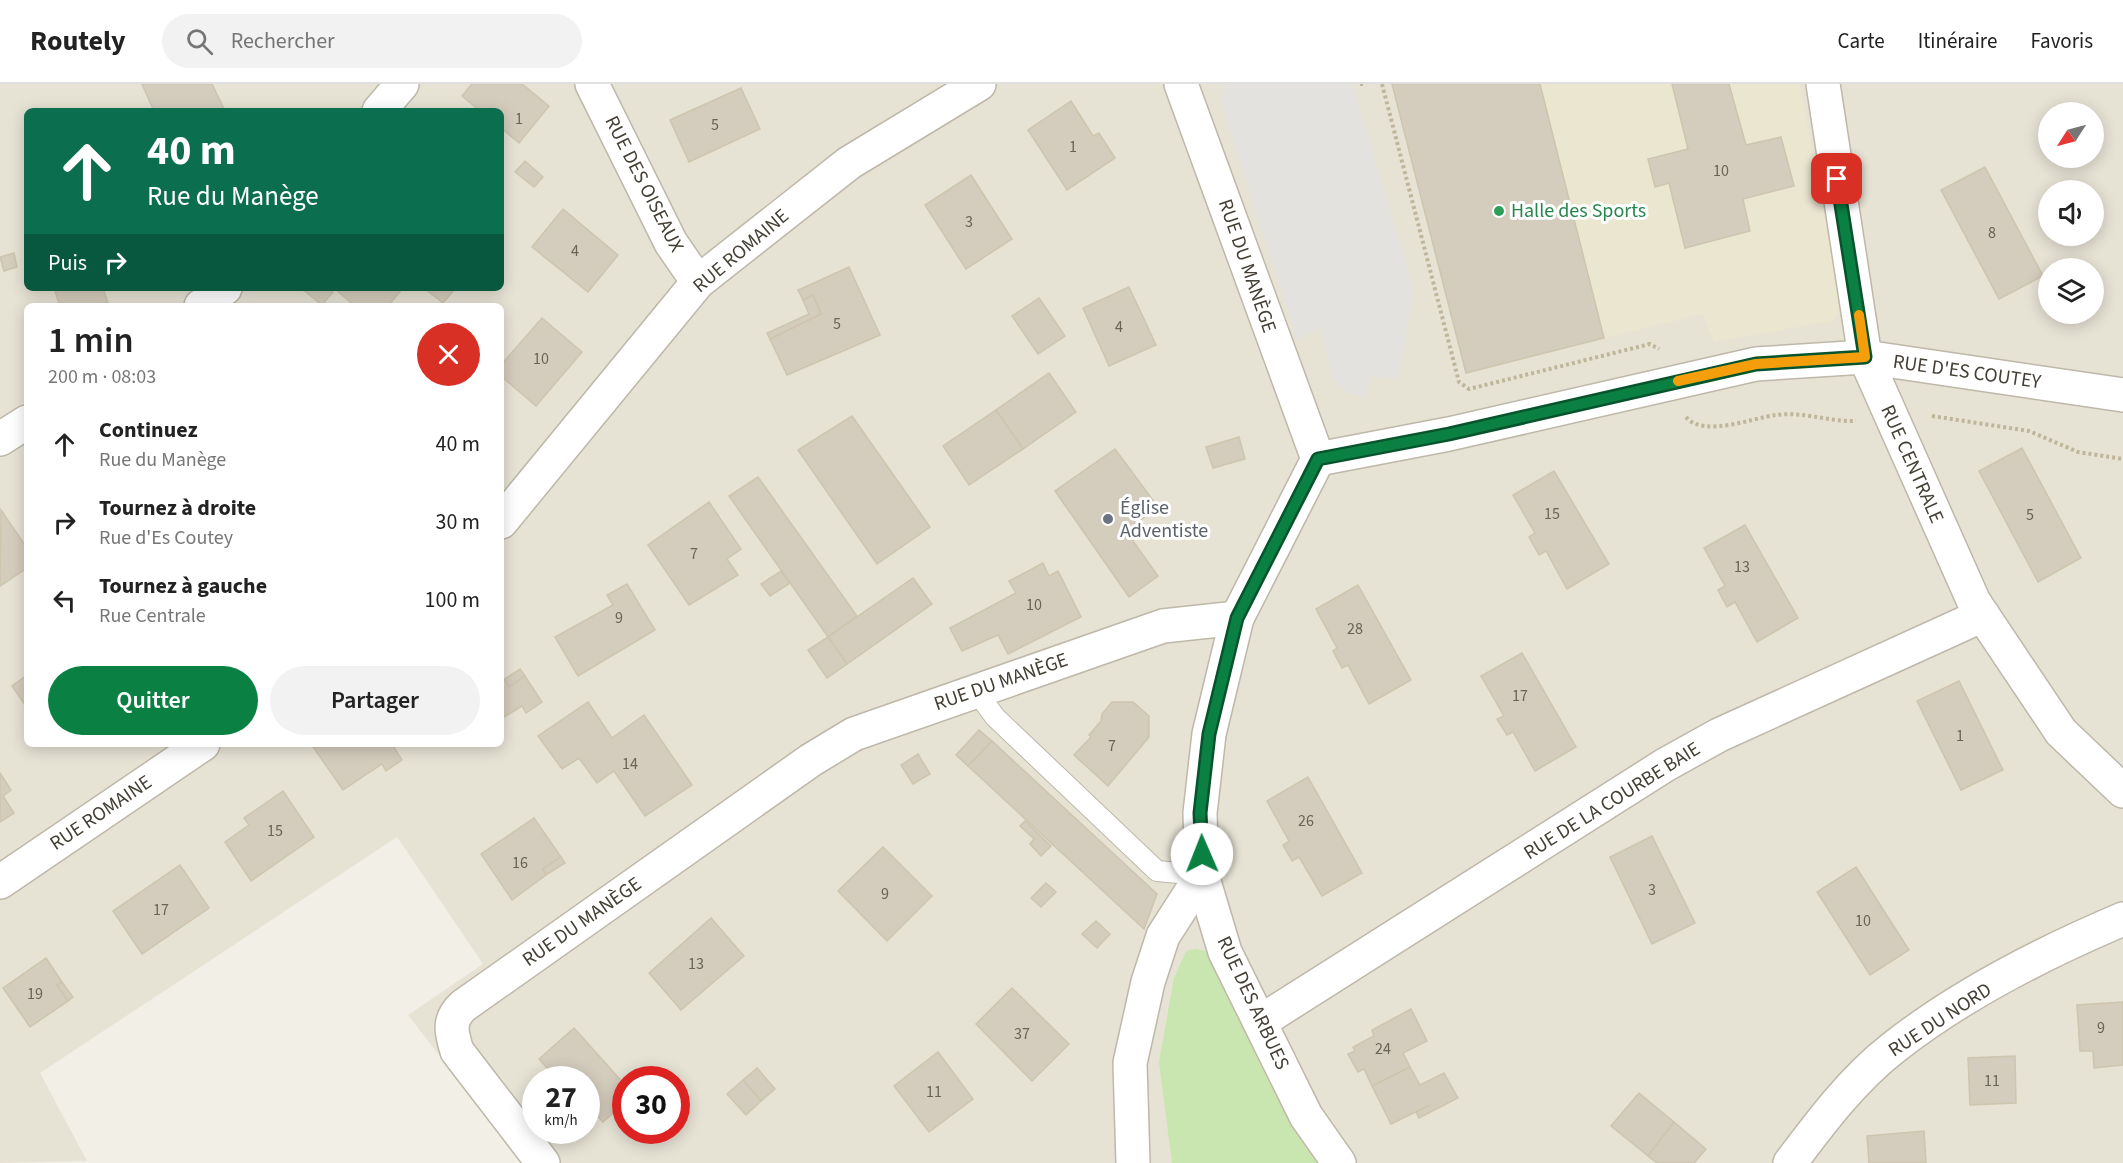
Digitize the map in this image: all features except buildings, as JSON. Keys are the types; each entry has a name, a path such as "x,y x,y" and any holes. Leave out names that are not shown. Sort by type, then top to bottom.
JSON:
{"street":[{"path":"381,108 402,84"},
{"name":"RUE DES OISEAUX","path":"592,84 671,243 698,282"},
{"name":"RUE ROMAINE","path":"504,518 698,282 849,163 979,84"},
{"name":"RUE DU MANÈGE","path":"1181,84 1318,459"},
{"name":"RUE CENTRALE","path":"1823,84 1865,357 1974,602 2061,732 2123,791"},
{"path":"205,303 221,291"},
{"name":"RUE D'ES COUTEY","path":"1318,459 1449,434 1756,364 1865,357 2123,395"},
{"path":"0,439 24,424"},
{"path":"1237,618 1318,459"},
{"name":"RUE DE LA COURBE BAIE","path":"1260,1022 1665,765 1730,730 1983,615"},
{"name":"RUE DU MANÈGE","path":"543,1163 457,1051 450,1031 454,1015 820,754 854,734 1163,626 1237,618"},
{"name":"RUE DES ARBUES","path":"1237,618 1209,734 1200,813 1202,875 1225,952 1306,1116 1339,1163"},
{"name":"RUE ROMAINE","path":"0,882 199,747"},
{"path":"1133,1163 1130,1063 1148,982 1163,936 1202,875"},
{"name":"RUE DU NORD","path":"1790,1163 1851,1087 1893,1048 1971,997 2069,942 2123,919"}],"lane":[{"path":"976,691 995,717 1157,871 1202,875"}],"path":[{"path":"1382,84 1457,375 1459,382 1469,389 1650,344 1666,352 1683,414 1691,423 1705,428 1778,415 1800,414 1834,422 1931,416 2029,431 2078,452 2123,459"}],"shaded area":[{"path":"0,84 2123,84 2123,1163 523,1163 408,1015 483,964 397,837 40,1073 87,1161 0,1163"},
{"path":"1226,84 1352,84 1414,290 1398,379 1370,376 1366,398 1347,392 1334,380 1320,326 1298,342 1221,101"},
{"path":"1392,84 1800,84 1841,303 1839,312 1832,321 1714,342 1703,314 1466,373"}],"green space":[{"path":"1196,949 1210,952 1305,1145 1319,1163 1172,1163 1159,1062 1174,978 1186,951"}],"slow traffic":[{"path":"1678,381 1756,364 1865,357 1859,315"}],"place":[{"name":"Halle des Sports","path":"1499,211"},
{"name":"Église Adventiste","path":"1108,519"}],"route":[{"path":"1202,854 1200,813 1209,734 1237,618 1318,459 1449,434 1756,364 1865,357 1837,179"}]}
